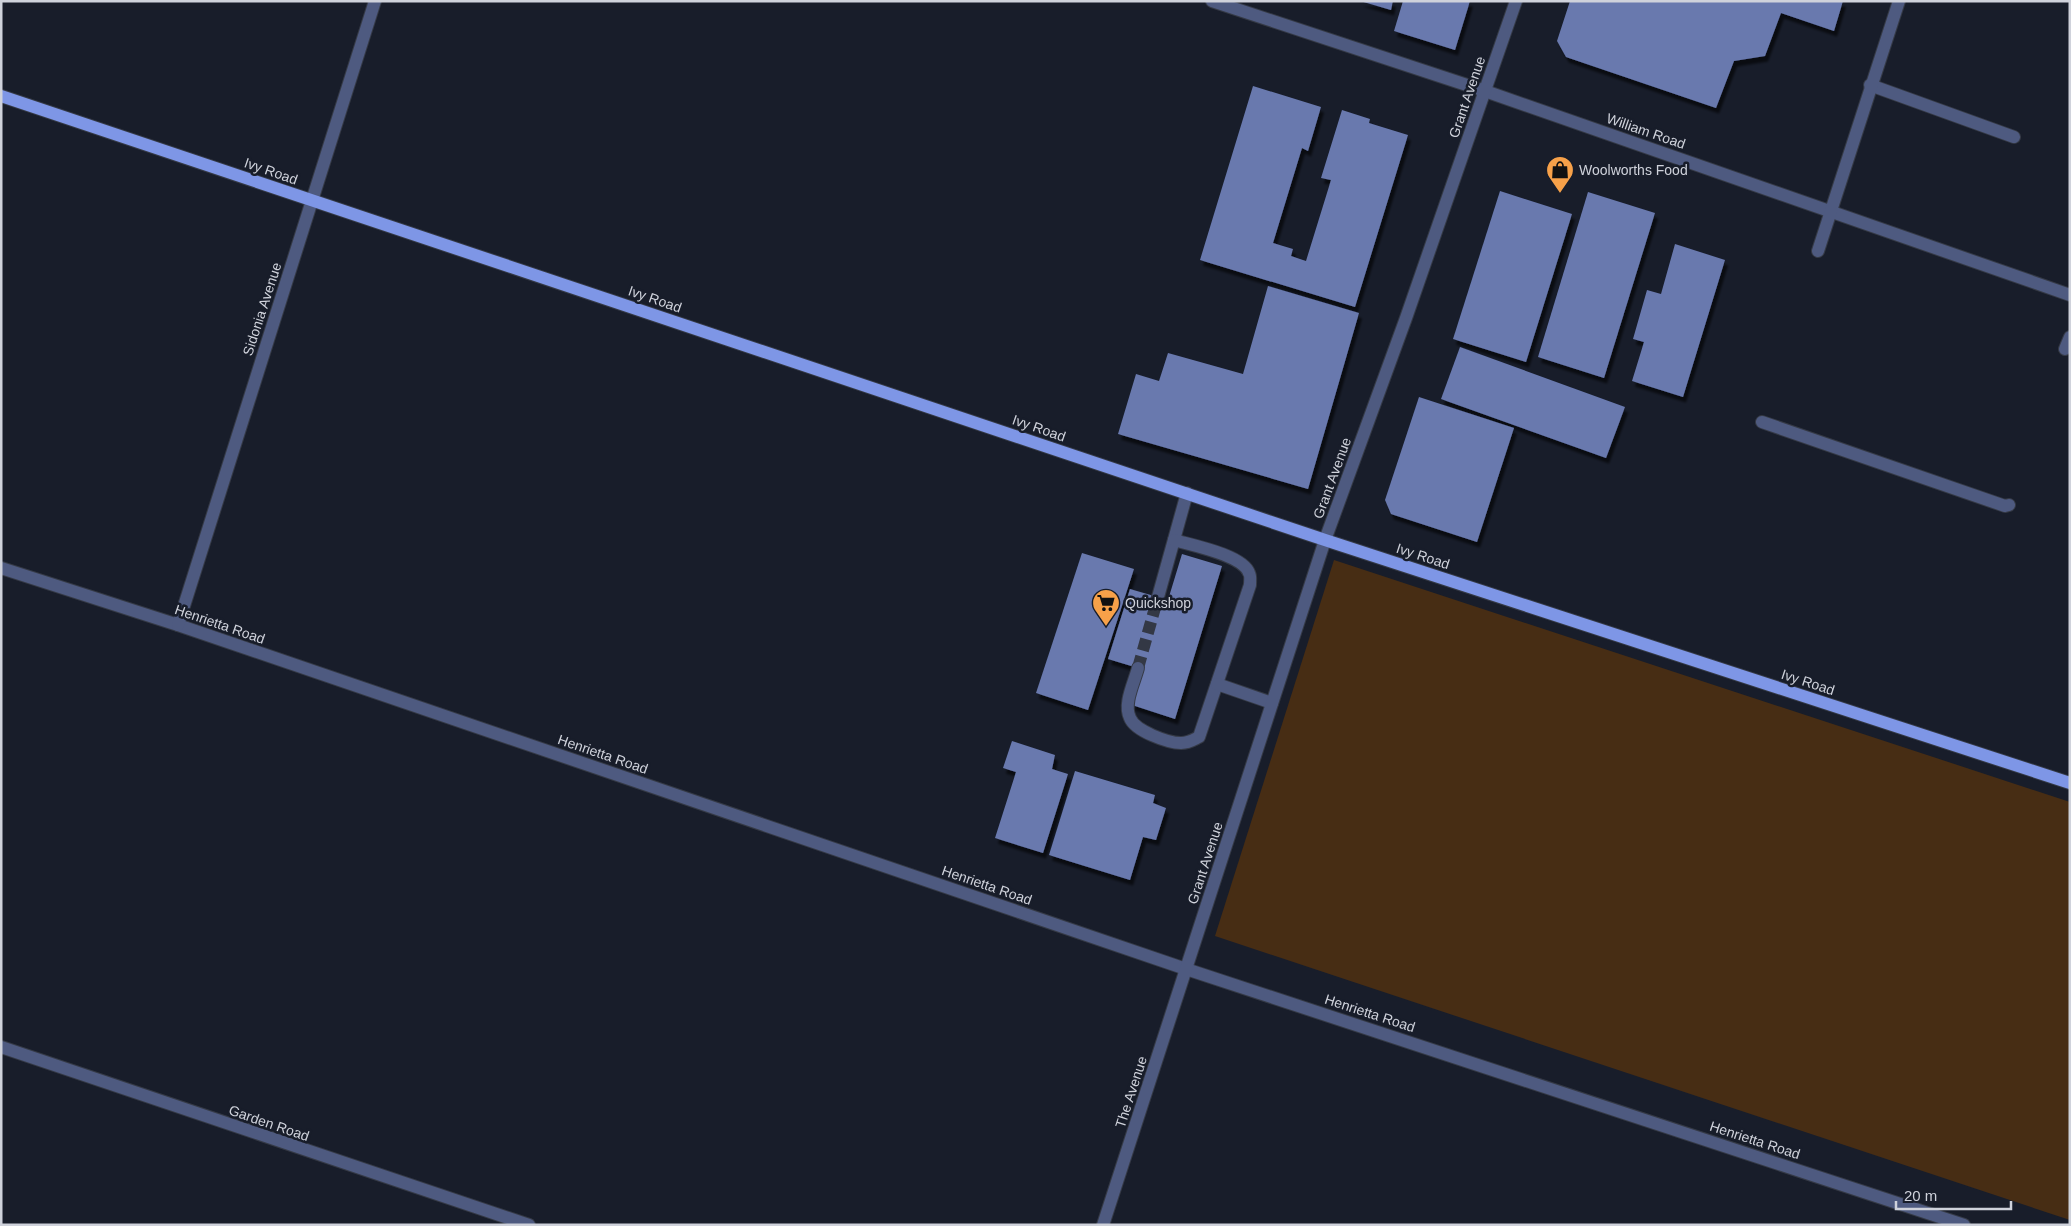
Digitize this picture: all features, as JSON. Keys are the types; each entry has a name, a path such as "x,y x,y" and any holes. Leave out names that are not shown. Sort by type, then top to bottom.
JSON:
{"main road":[{"name":"Ivy Road","path":"1,96 1325,540 2070,783"}],"street":[{"name":"Sidonia Avenue","path":"178,625 375,1"},
{"name":"William Road","path":"1212,1 1485,91 2070,295"},
{"name":"Grant Avenue","path":"1186,968 1325,540 1406,318 1516,1"},
{"path":"1818,251 1870,85 1899,1"},
{"path":"1870,85 2014,137"},
{"path":"1762,422 1919,474 2004,506 2009,505"},
{"path":"1158,597 1187,494"},
{"path":"1138,668 1127,705 1130,718 1139,730 1179,743 1191,742 1199,737 1250,585 1250,573 1244,565 1232,557 1174,540"},
{"name":"Henrietta Road","path":"1,568 178,625 1186,968 1964,1225"},
{"path":"1217,684 1272,703"},
{"name":"The Avenue","path":"1103,1225 1186,968"},
{"name":"Garden Road","path":"1,1047 529,1225"}],"shaded area":[{"path":"1334,560 2070,802 2070,1220 1215,936"}],"building":[{"path":"1360,1 1393,1 1391,10"},
{"path":"1403,1 1470,1 1455,50 1394,31"},
{"path":"1570,1 1843,1 1834,31 1781,13 1765,56 1734,61 1716,108 1566,57 1557,41"},
{"path":"1253,86 1321,107 1308,151 1302,148 1273,243 1293,249 1291,256 1306,261 1331,180 1321,178 1342,110 1370,119 1369,123 1408,135 1355,307 1200,260"},
{"path":"1500,191 1572,214 1526,362 1453,339"},
{"path":"1588,192 1655,213 1604,378 1538,357"},
{"path":"1675,244 1725,260 1683,397 1632,381 1644,342 1633,339 1647,290 1661,294"},
{"path":"1268,286 1359,313 1308,489 1118,434 1136,374 1159,381 1168,353 1243,374"},
{"path":"1460,347 1625,407 1606,458 1441,399"},
{"path":"1419,397 1514,428 1477,542 1391,514 1385,500"},
{"path":"1082,553 1134,569 1088,710 1036,693"},
{"path":"1182,554 1222,566 1175,719 1132,705 1138,668 1108,659 1130,589 1168,600"},
{"path":"1012,741 1055,755 1052,769 1068,774 1043,853 995,838 1016,772 1003,768"},
{"path":"1075,771 1155,795 1153,803 1166,808 1156,840 1143,837 1130,880 1049,855"}],"tunnel":[{"path":"1138,668 1158,597"}],"place":[{"name":"Woolworths Food","path":"1560,194"},
{"name":"Quickshop","path":"1106,627"}]}
